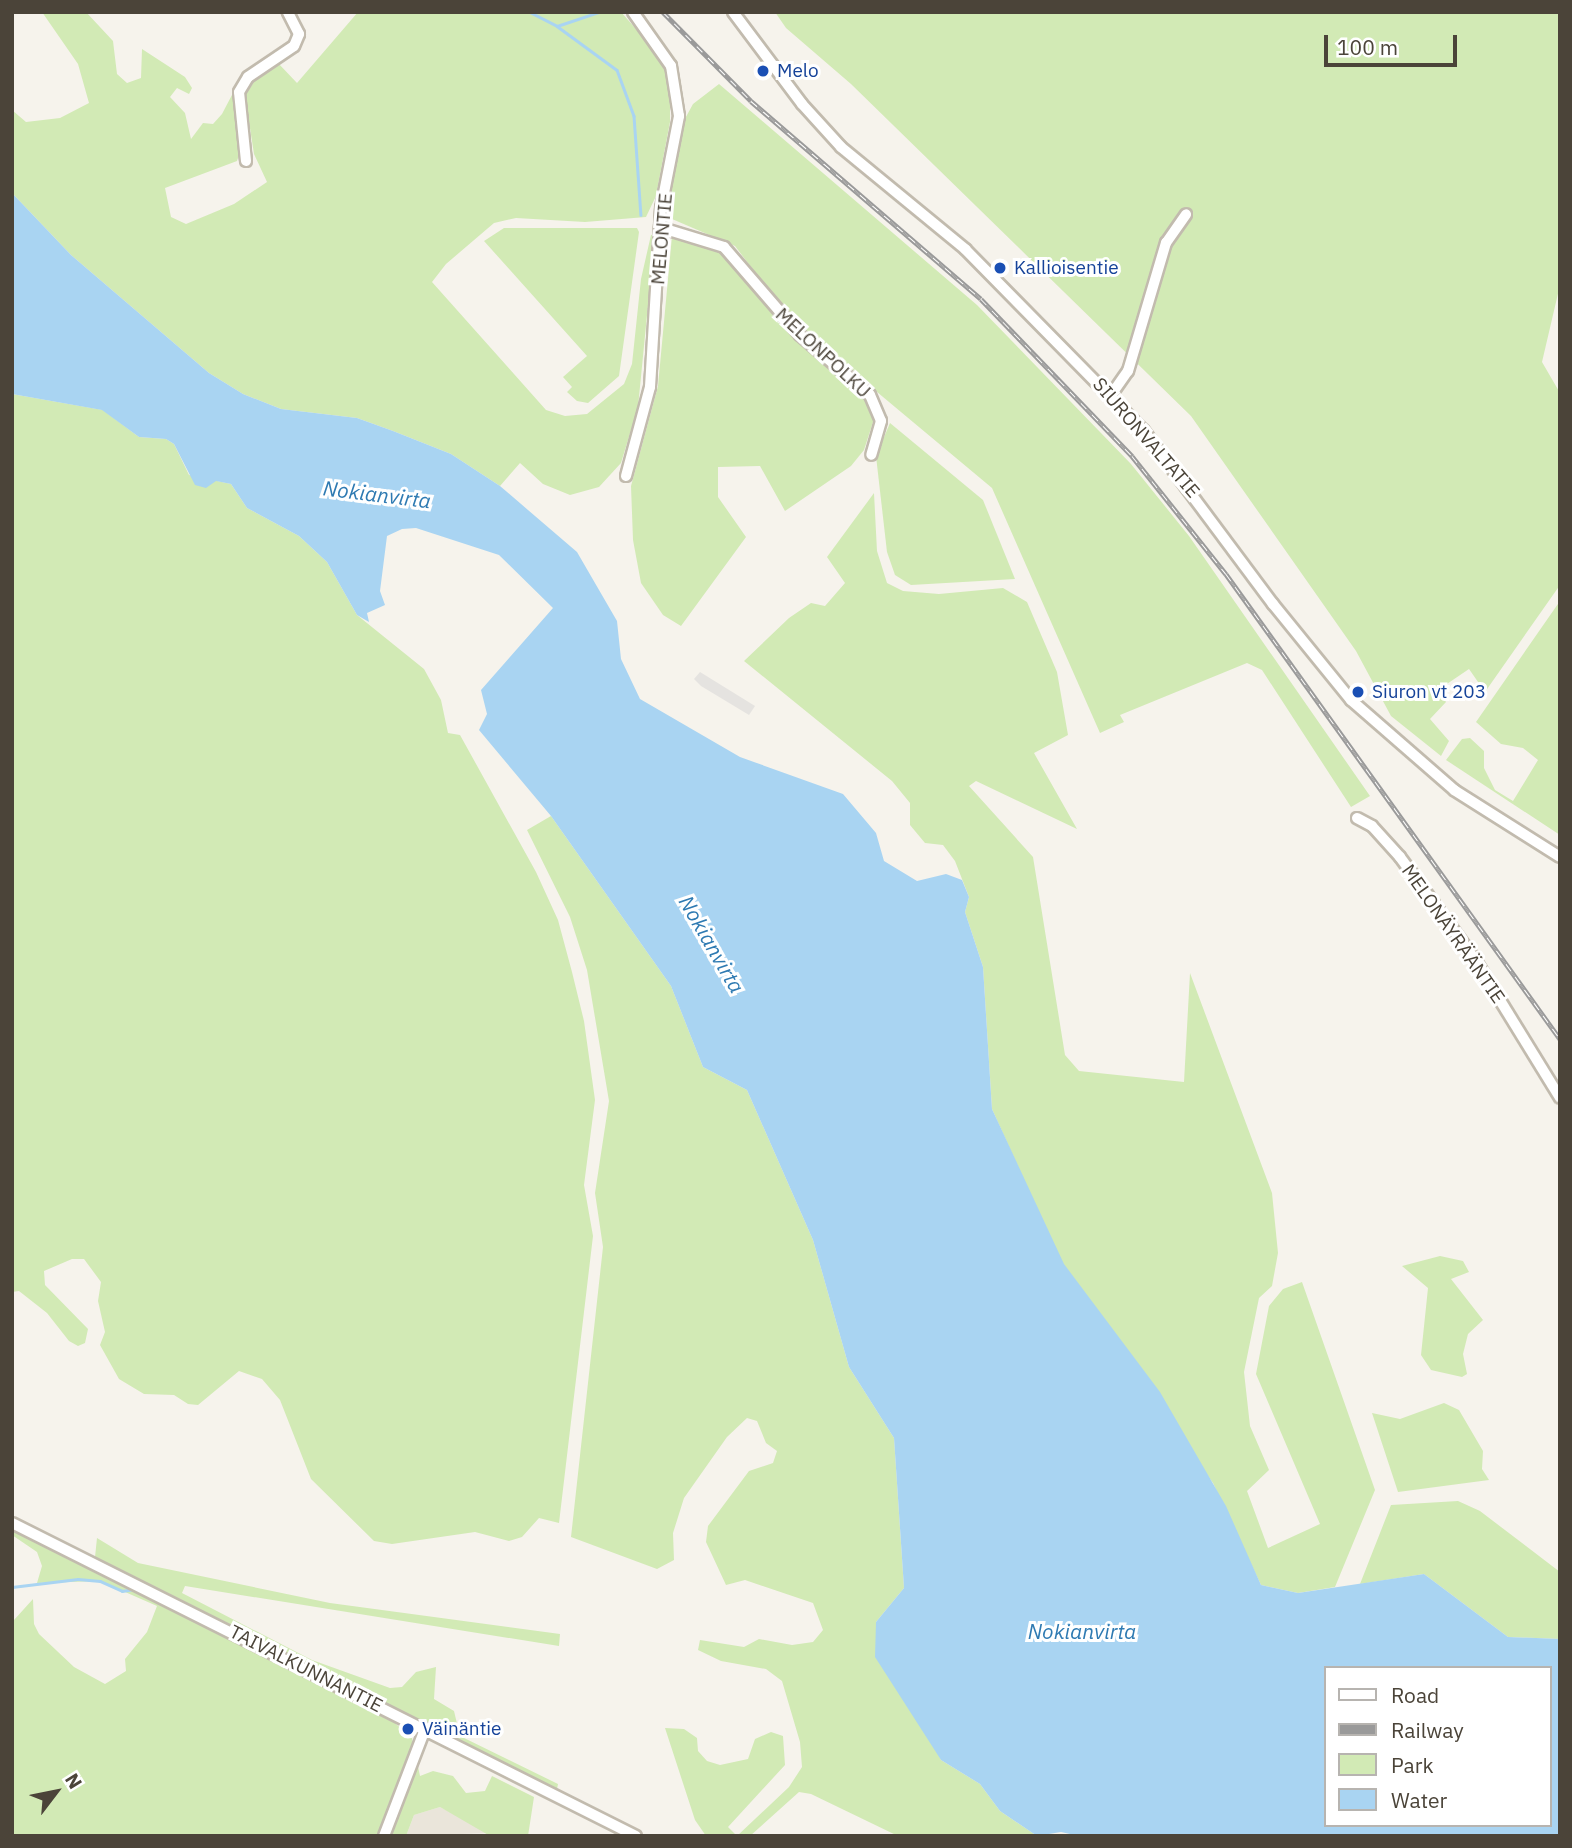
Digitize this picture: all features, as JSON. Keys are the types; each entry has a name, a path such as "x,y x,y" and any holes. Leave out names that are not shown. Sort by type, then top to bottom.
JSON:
{"street":[{"path":"246,161 239,92 248,77 294,46 299,34 288,12"},
{"name":"MELONTIE","path":"626,477 650,387 662,228 661,208 679,116 677,84 662,47 633,12"},
{"name":"SIURONVALTATIE","path":"733,12 802,104 841,147 965,249 1111,395 1183,478 1273,604 1351,700 1454,790 1560,857"},
{"path":"1111,395 1128,371 1166,243 1186,214"},
{"name":"MELONPOLKU","path":"662,228 724,247 793,328 870,395 881,421 871,455"},
{"name":"MELONÄYRÄÄNTIE","path":"1357,818 1372,826 1400,857 1474,958 1560,1098"},
{"name":"TAIVALKUNNANTIE","path":"12,1523 636,1836"},
{"path":"384,1836 425,1728"}],"shaded area":[{"path":"700,672 755,706 749,715 701,686 694,679"},
{"path":"440,1807 491,1833 406,1836 414,1815"}],"green space":[{"path":"42,12 86,12 113,41 117,74 127,83 141,78 142,49 185,77 192,88 189,94 177,88 170,97 185,113 191,139 203,123 213,124 222,114 233,93 243,143 237,161 165,188 171,217 186,224 234,204 267,182 254,154 245,96 255,80 278,63 297,83 358,12 621,12 659,55 670,79 670,122 656,196 646,217 585,222 516,218 494,223 446,264 432,282 546,410 565,416 587,414 624,384 632,364 641,279 651,235 655,234 638,407 621,463 599,487 570,495 543,484 520,463 500,486 451,454 393,431 357,418 281,409 243,394 209,373 71,255 12,193 12,110 26,122 60,118 89,103 78,64"},
{"path":"775,12 1560,12 1560,285 1542,362 1560,393 1560,585 1485,692 1469,669 1438,690 1446,702 1430,719 1449,741 1441,756 1391,716 1356,651 1191,416 851,84 786,28"},
{"path":"719,84 977,305 1131,464 1189,536 1370,796 1351,807 1262,670 1247,663 1120,715 1124,722 1100,733 992,488 792,321 735,246 672,219 669,205 681,126 693,104"},
{"path":"504,228 637,228 639,232 619,376 588,403 577,401 567,392 572,387 563,377 587,356 484,241"},
{"path":"672,236 716,248 736,264 787,329 870,399 874,419 864,450 851,466 785,511 760,466 718,467 718,497 746,537 681,626 663,615 641,583 633,540 631,486 658,386"},
{"path":"12,394 103,410 139,437 166,439 174,444 189,475 231,484 247,508 299,536 327,562 357,615 424,669 441,700 448,733 460,735 536,872 558,920 572,972 584,1021 595,1100 584,1185 593,1236 559,1523 539,1518 522,1537 509,1541 475,1532 392,1544 374,1541 311,1479 280,1400 262,1379 239,1371 198,1405 188,1404 174,1395 144,1394 119,1379 100,1345 105,1332 98,1301 101,1282 84,1259 72,1259 44,1271 45,1285 88,1329 85,1343 78,1346 69,1341 47,1313 19,1291 12,1292"},
{"path":"890,423 983,500 1015,579 911,585 895,575 887,552 876,456"},
{"path":"874,493 877,551 887,583 903,591 939,594 1003,588 1027,602 1057,672 1068,735 1034,753 1077,829 976,781 969,786 1033,857 1065,1055 1079,1071 1184,1082 1190,973 1272,1193 1278,1253 1272,1286 1259,1298 1244,1372 1250,1426 1269,1470 1247,1491 1268,1548 1320,1524 1256,1374 1269,1306 1283,1289 1302,1282 1375,1490 1335,1587 1298,1593 1261,1585 1213,1483 1067,1275 992,1109 983,967 965,912 969,897 955,861 943,845 925,843 910,825 910,803 892,781 744,661 789,618 811,603 825,606 845,583 827,557"},
{"path":"1560,601 1560,835 1446,760 1462,739 1470,738 1484,751 1484,768 1495,790 1513,801 1538,760 1523,748 1501,744 1476,722"},
{"path":"551,816 671,986 703,1067 747,1090 813,1240 849,1367 894,1438 904,1588 876,1622 941,1760 980,1784 1000,1811 1037,1836 898,1836 811,1794 799,1792 750,1836 737,1836 789,1787 802,1767 800,1742 782,1681 766,1669 721,1661 698,1650 700,1640 744,1647 759,1639 792,1645 813,1642 823,1630 813,1603 745,1580 726,1585 706,1542 708,1526 749,1471 773,1463 777,1451 766,1443 757,1421 747,1418 727,1437 684,1498 673,1533 674,1560 657,1569 571,1537 603,1247 595,1193 609,1101 587,970 570,917 527,830"},
{"path":"1440,1256 1463,1261 1469,1272 1451,1279 1483,1320 1468,1334 1463,1354 1467,1374 1462,1377 1431,1370 1421,1355 1428,1288 1402,1266"},
{"path":"1444,1403 1459,1410 1483,1451 1482,1469 1489,1480 1398,1492 1372,1413 1400,1419"},
{"path":"1458,1501 1480,1511 1560,1572 1560,1639 1508,1637 1424,1574 1360,1584 1391,1505"},
{"path":"12,1529 388,1717 412,1738 420,1776 433,1771 453,1776 466,1793 485,1791 492,1776 534,1797 528,1836 490,1836 440,1807 414,1815 406,1836 12,1836 14,1620 33,1599 34,1624 39,1634 74,1667 105,1684 126,1671 125,1659 147,1632 157,1606 100,1581 37,1583 42,1566 37,1552 12,1535"},
{"path":"97,1538 138,1563 330,1603 560,1634 559,1646 185,1586 182,1593 312,1660 390,1688 402,1687 416,1672 436,1667 434,1699 454,1711 460,1736 558,1784 557,1789 95,1557"},
{"path":"665,1728 684,1729 697,1738 698,1751 707,1761 720,1765 748,1759 755,1739 771,1732 783,1736 785,1765 728,1827 737,1836 706,1836 695,1820"}],"water":[{"name":"Nokianvirta","path":"12,193 71,255 209,373 243,394 281,409 357,418 451,454 500,486 577,552 617,621 621,659 640,699 740,757 843,794 876,833 884,861 917,881 946,874 962,880 969,897 965,912 983,967 992,1109 1064,1264 1160,1392 1226,1506 1261,1585 1298,1593 1424,1574 1508,1637 1560,1639 1560,1836 1079,1836 1061,1832 1037,1836 1000,1811 980,1784 941,1760 875,1657 876,1622 904,1588 894,1438 849,1367 813,1240 747,1090 703,1067 671,986 551,816 479,730 487,714 481,690 553,608 499,555 416,528 402,529 387,536 380,591 385,605 367,613 369,622 357,615 327,562 299,536 247,508 231,484 216,481 206,488 195,485 174,444 166,439 139,437 102,410 12,394"}],"waterway":[{"path":"530,12 557,26 599,12"},
{"path":"557,26 617,70 634,116 641,215"},
{"path":"12,1587 78,1579 100,1581 122,1591 134,1589"}],"railway":[{"path":"663,12 751,101 981,299 1132,456 1226,574 1560,1039"}],"place":[{"name":"Melo","path":"763,71"},
{"name":"Kallioisentie","path":"1000,268"},
{"name":"Siuron vt 203","path":"1358,692"},
{"name":"Väinäntie","path":"408,1729"}]}
